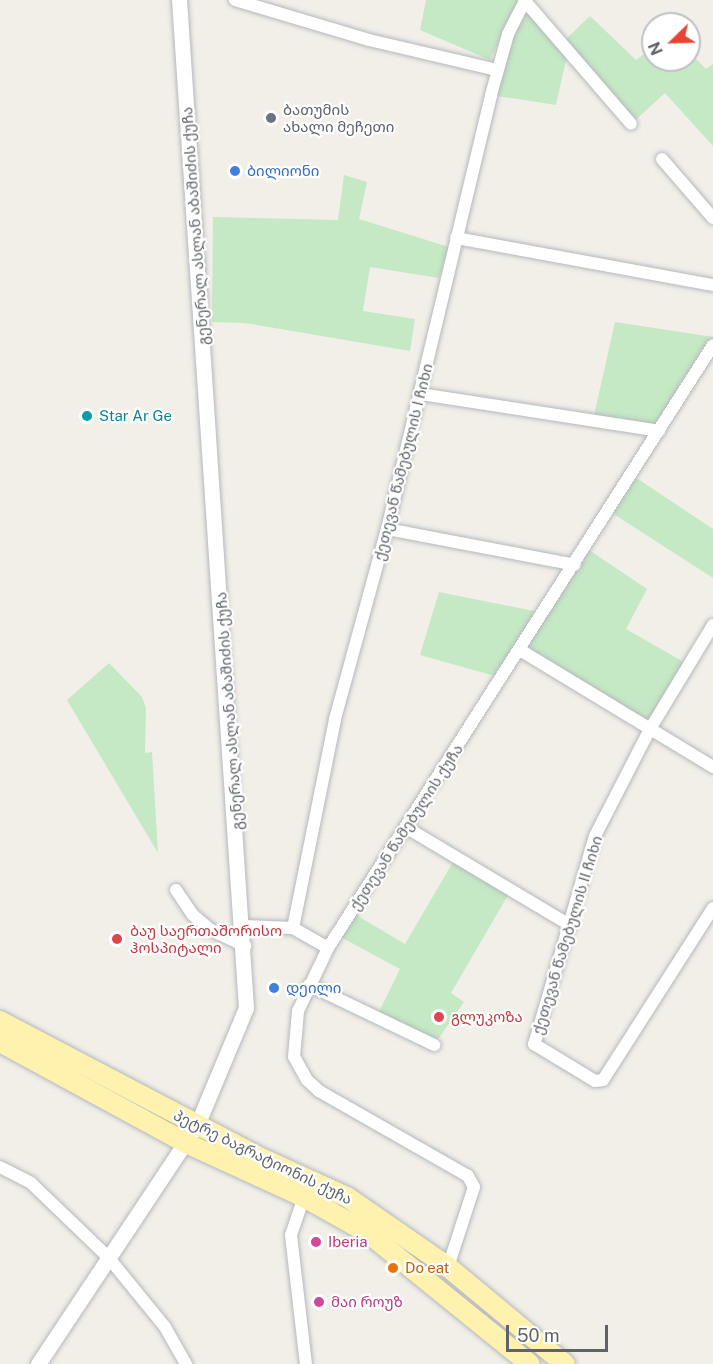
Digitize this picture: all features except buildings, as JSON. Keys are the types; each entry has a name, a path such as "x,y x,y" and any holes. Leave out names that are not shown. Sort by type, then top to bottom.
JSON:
{"main road":[{"name":"პეტრე ბაგრატიონის ქუჩა","path":"0,1021 197,1125 347,1197 448,1267 565,1364"},
{"name":"პეტრე ბაგრატიონის ქუჩა","path":"0,1042 186,1143 303,1197 396,1252 531,1364"}],"street":[{"name":"გენერალ ასლან აბაშიძის ქუჩა","path":"38,1364 197,1125 246,1008 244,926 180,0"},
{"path":"235,0 369,40 497,69"},
{"path":"525,0 631,124"},
{"name":"ქეთევან წამებულის I ჩიხი","path":"293,928 335,719 421,394 497,69 525,0"},
{"path":"662,159 713,218"},
{"path":"456,238 713,285"},
{"name":"ქეთევან წამებულის ქუჩა","path":"448,1267 474,1187 468,1176 319,1091 307,1080 294,1057 293,1039 309,985 328,948 575,565 713,345"},
{"path":"421,394 659,431"},
{"path":"387,529 575,565"},
{"name":"ქეთევან წამებულის II ჩიხი","path":"713,625 650,729 595,836 534,1044 595,1082 603,1080 713,908"},
{"path":"520,650 713,767"},
{"path":"407,828 570,925"},
{"path":"176,890 193,915 211,930 245,946"},
{"path":"244,926 293,928 328,948"},
{"path":"309,985 434,1045"},
{"path":"0,1167 31,1183 108,1257 165,1327 186,1364"},
{"path":"303,1197 291,1235 306,1364"}],"green space":[{"path":"426,0 517,0 519,2 490,60 420,30"},
{"path":"525,1 562,43 590,16 636,60 641,56 641,72 701,72 701,64 706,69 713,64 713,146 665,93 631,124 568,51 556,105 491,95"},
{"path":"344,175 367,182 359,219 449,247 439,278 370,267 363,311 415,319 410,351 245,323 212,322 213,217 338,220"},
{"path":"615,322 713,337 713,345 659,431 593,420"},
{"path":"632,475 713,529 713,578 609,511"},
{"path":"586,548 647,589 626,629 689,665 650,729 520,650 502,678 420,655 439,592 544,613"},
{"path":"109,663 142,697 146,708 145,753 152,752 158,853 67,700"},
{"path":"456,857 511,890 451,993 464,1002 434,1045 376,1018 400,969 337,935 351,912 405,944"}],"place":[{"name":"ბათუმის ახალი მეჩეთი","path":"271,118"},
{"name":"ბილიონი","path":"235,171"},
{"name":"Star Ar Ge","path":"87,416"},
{"name":"ბაუ საერთაშორისო ჰოსპიტალი","path":"117,939"},
{"name":"დეილი","path":"274,988"},
{"name":"გლუკოზა","path":"439,1017"},
{"name":"Iberia","path":"316,1242"},
{"name":"Do eat","path":"393,1268"},
{"name":"მაი როუზ","path":"319,1302"}]}
